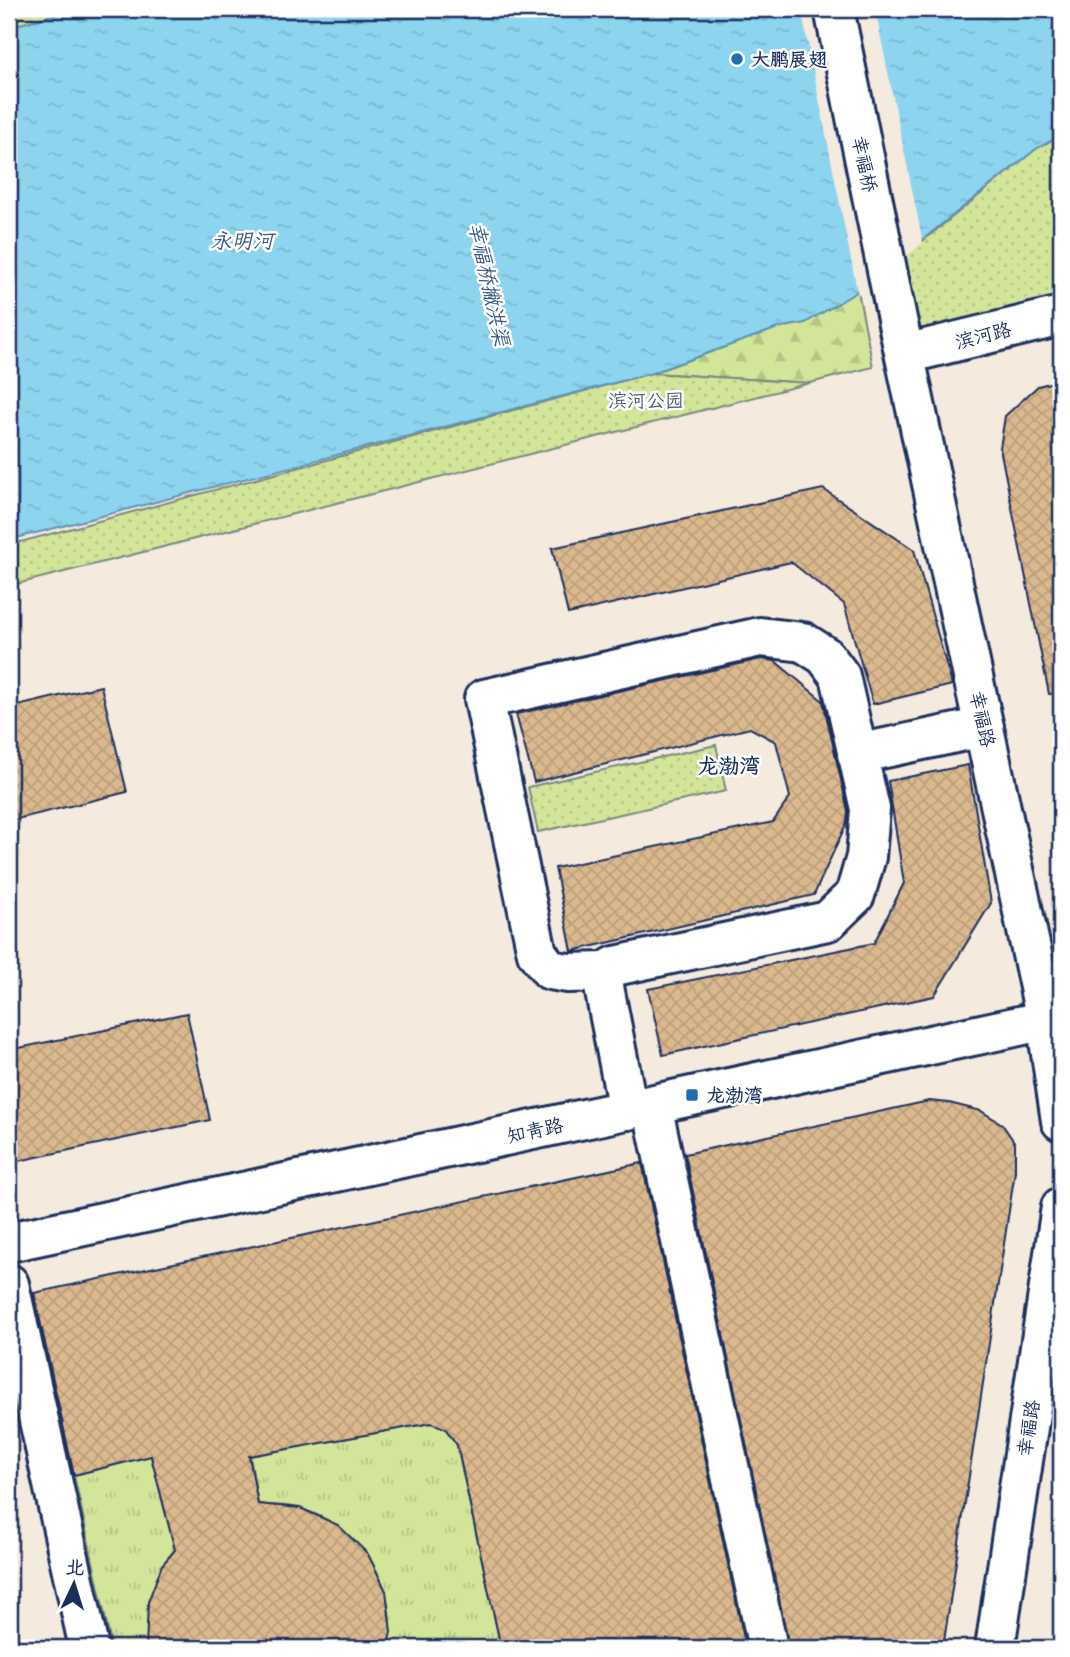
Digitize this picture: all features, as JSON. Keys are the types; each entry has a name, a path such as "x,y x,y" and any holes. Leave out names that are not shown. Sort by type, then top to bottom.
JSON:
{"main road":[{"name":"幸福桥","path":"834,9 901,336"},
{"name":"滨河路","path":"901,336 1061,316"},
{"name":"幸福路","path":"901,336 984,727 1053,1019 1061,1121"},
{"path":"760,637 803,642 825,656 840,676 870,809 866,857 855,895 828,921 615,966 605,972 568,973 550,970 537,953 484,699 760,637"},
{"path":"857,754 984,727"},
{"path":"605,972 604,987 640,1107 768,1648"},
{"name":"知青路","path":"9,1242 1053,1019"},
{"name":"幸福路","path":"995,1648 1061,1207"},
{"path":"9,1284 89,1648"}],"green space":[{"path":"9,9 75,9 9,27"},
{"path":"1061,135 1061,316 905,354 887,270 1036,149"},
{"path":"858,291 873,367 810,383 652,373 778,328 805,323"},
{"name":"滨河公园","path":"652,373 810,383 9,586 9,545"},
{"path":"716,745 726,791 538,832 528,787"},
{"path":"431,1423 445,1428 457,1445 501,1648 387,1648 390,1625 388,1603 372,1562 359,1545 323,1518 302,1509 258,1504 250,1456"},
{"path":"145,1433 175,1550 162,1565 147,1640 149,1648 112,1648 74,1475 123,1463"}],"water":[{"name":"永明河","path":"75,9 1061,9 1061,135 1036,149 858,291 805,323 778,328 652,373 9,540 9,27"}],"pier":[{"path":"801,9 875,9 923,243 858,295"}],"building":[{"path":"1061,380 1061,693 1049,694 1000,448 1005,416 1038,386"},
{"path":"823,489 914,550 952,685 873,704 844,604 791,562 568,614 552,548"},
{"path":"761,659 775,661 823,701 848,811 847,822 814,895 572,951 555,868 773,822 790,797 776,742 750,728 534,782 516,714"},
{"path":"101,686 127,792 9,821 9,708"},
{"path":"968,765 991,903 934,996 663,1055 648,989 874,943 904,883 888,781"},
{"path":"187,1013 210,1120 9,1163 9,1050"},
{"path":"929,1101 981,1111 1002,1124 1015,1143 1015,1171 943,1648 789,1648 685,1154"},
{"path":"642,1163 746,1648 501,1648 457,1445 445,1428 431,1423 249,1456 258,1504 300,1508 338,1525 368,1554 386,1591 391,1632 387,1648 146,1648 148,1602 162,1565 175,1550 151,1456 74,1475 34,1293"}],"place":[{"name":"大鹏展翅","path":"737,59"},
{"name":"龙渤湾","path":"692,1095"}],"district":[{"name":"龙渤湾","path":"729,766"}],"water label":[{"name":"幸福桥撇洪渠","path":"489,284"}]}
